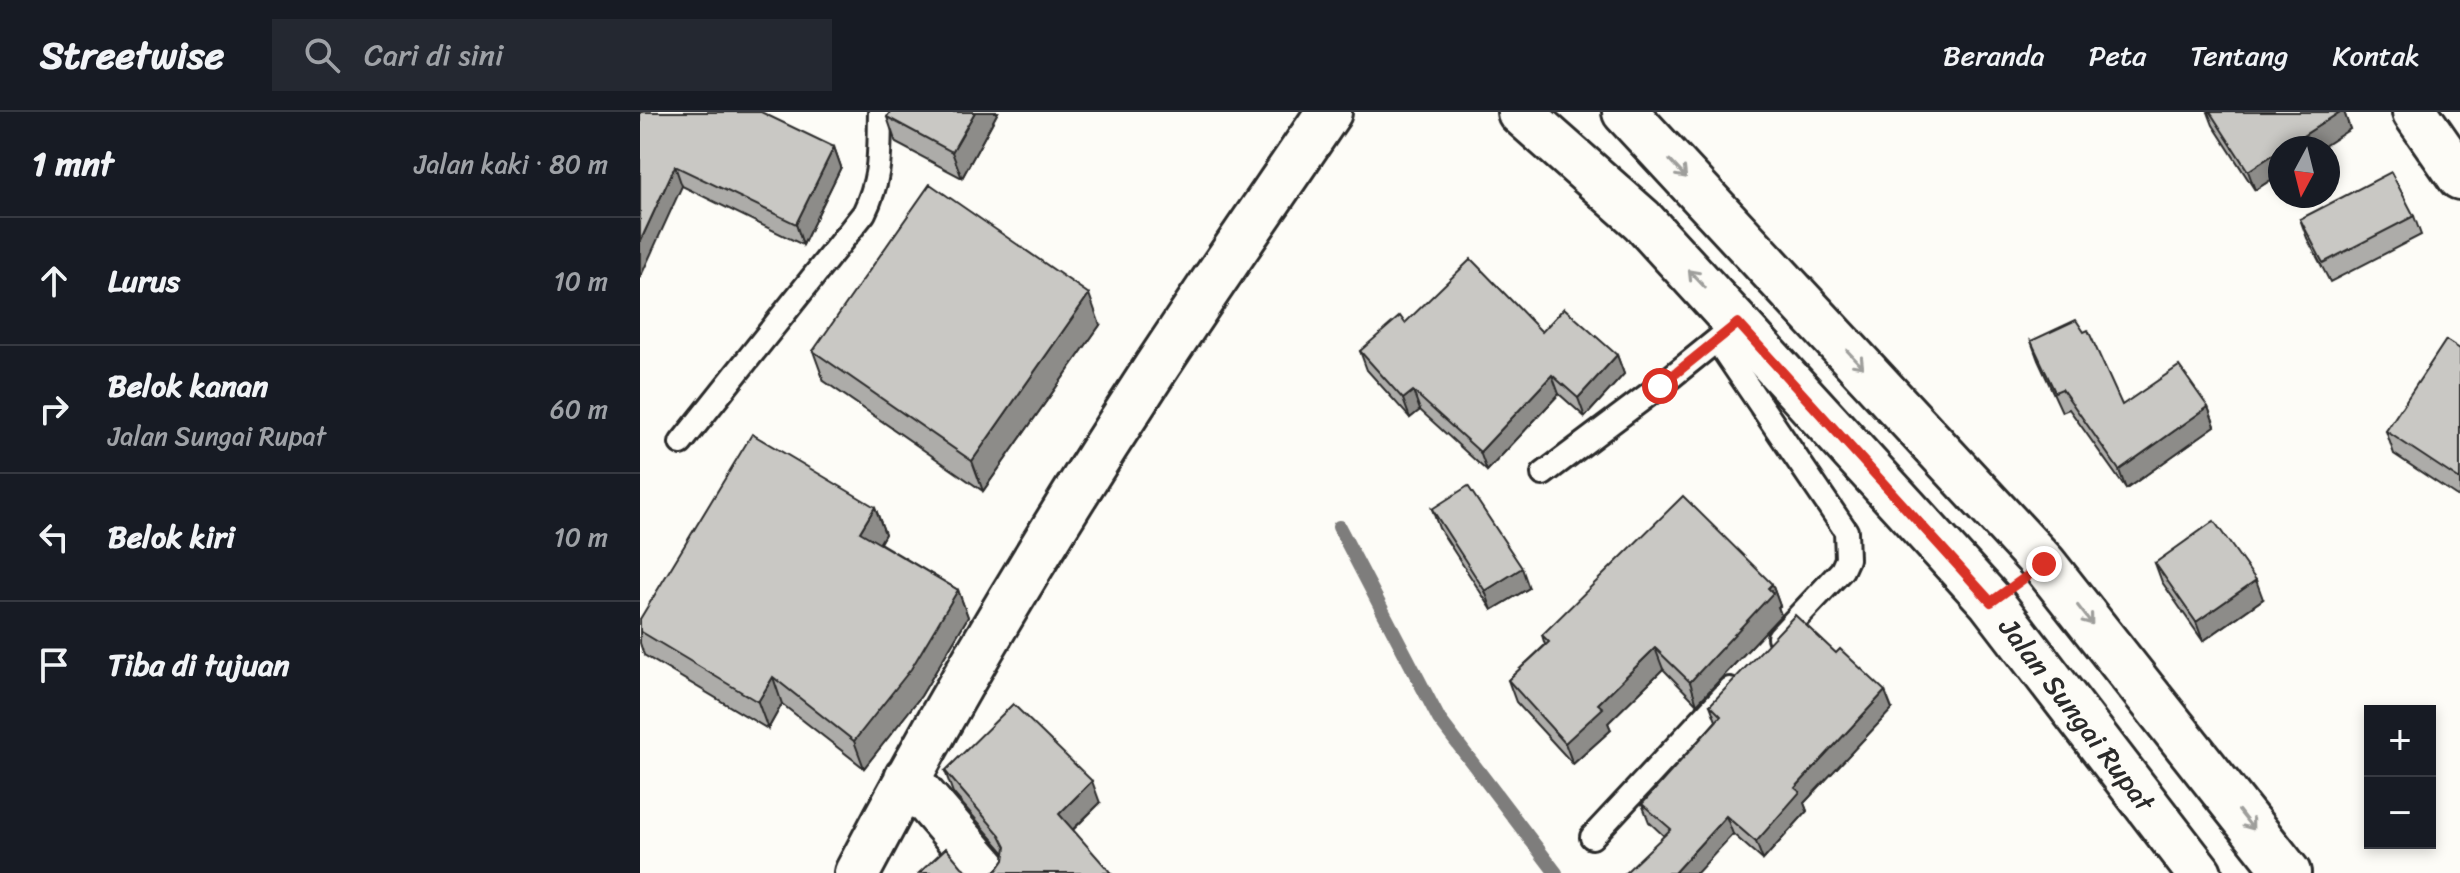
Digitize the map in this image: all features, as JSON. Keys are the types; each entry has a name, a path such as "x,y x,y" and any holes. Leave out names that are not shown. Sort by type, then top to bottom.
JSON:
{"main road":[{"path":"857,873 907,778 1033,564 1146,383 1329,112"},
{"name":"Jalan Sungai Rupat","path":"1520,112 1642,220 1727,332 1991,602 2199,873"},
{"path":"1625,112 2044,564 2288,873"},
{"path":"2415,112 2460,177"},
{"path":"1991,602 2044,564"},
{"path":"907,778 989,873"}],"lane":[{"path":"681,443 864,213 875,190 879,172 880,112"},
{"path":"1543,474 1727,332 1846,531 1848,548 1842,570 1765,651"},
{"path":"1592,837 1744,675"}],"building":[{"path":"640,112 761,112 834,147 796,224 675,166 640,242"},
{"path":"890,112 975,112 952,152 887,117"},
{"path":"2210,112 2340,112 2303,136 2268,136 2268,158 2248,171"},
{"path":"2391,172 2414,216 2323,263 2300,219 2321,208 2340,208 2340,198"},
{"path":"930,184 1089,294 972,461 813,351"},
{"path":"1471,259 1542,332 1564,308 1617,355 1578,398 1552,375 1480,452 1413,391 1403,399 1360,351 1400,316 1405,323"},
{"path":"2076,320 2084,332 2088,330 2122,405 2179,366 2208,407 2119,470 2062,389 2055,392 2031,341"},
{"path":"2446,340 2460,349 2460,480 2386,431"},
{"path":"752,434 875,507 860,532 958,590 911,669 854,741 773,677 758,702 640,631 640,619"},
{"path":"1468,486 1522,568 1485,591 1432,509"},
{"path":"1683,496 1772,584 1768,588 1773,593 1690,682 1655,648 1598,704 1603,708 1565,743 1508,680 1549,642 1542,635"},
{"path":"2214,521 2256,580 2196,622 2155,563"},
{"path":"1795,615 1836,653 1840,649 1885,691 1795,788 1800,792 1756,842 1726,816 1674,873 1625,873 1671,829 1642,804 1721,716 1710,705"},
{"path":"1013,704 1092,781 1059,814 1111,873 992,873 1004,860 1006,847 1000,835 945,771"},
{"path":"946,848 971,873 919,873"}],"waterway":[{"path":"1339,527 1439,719 1556,873"}],"route":[{"path":"1660,386 1738,323 1991,602 2044,564"}]}
